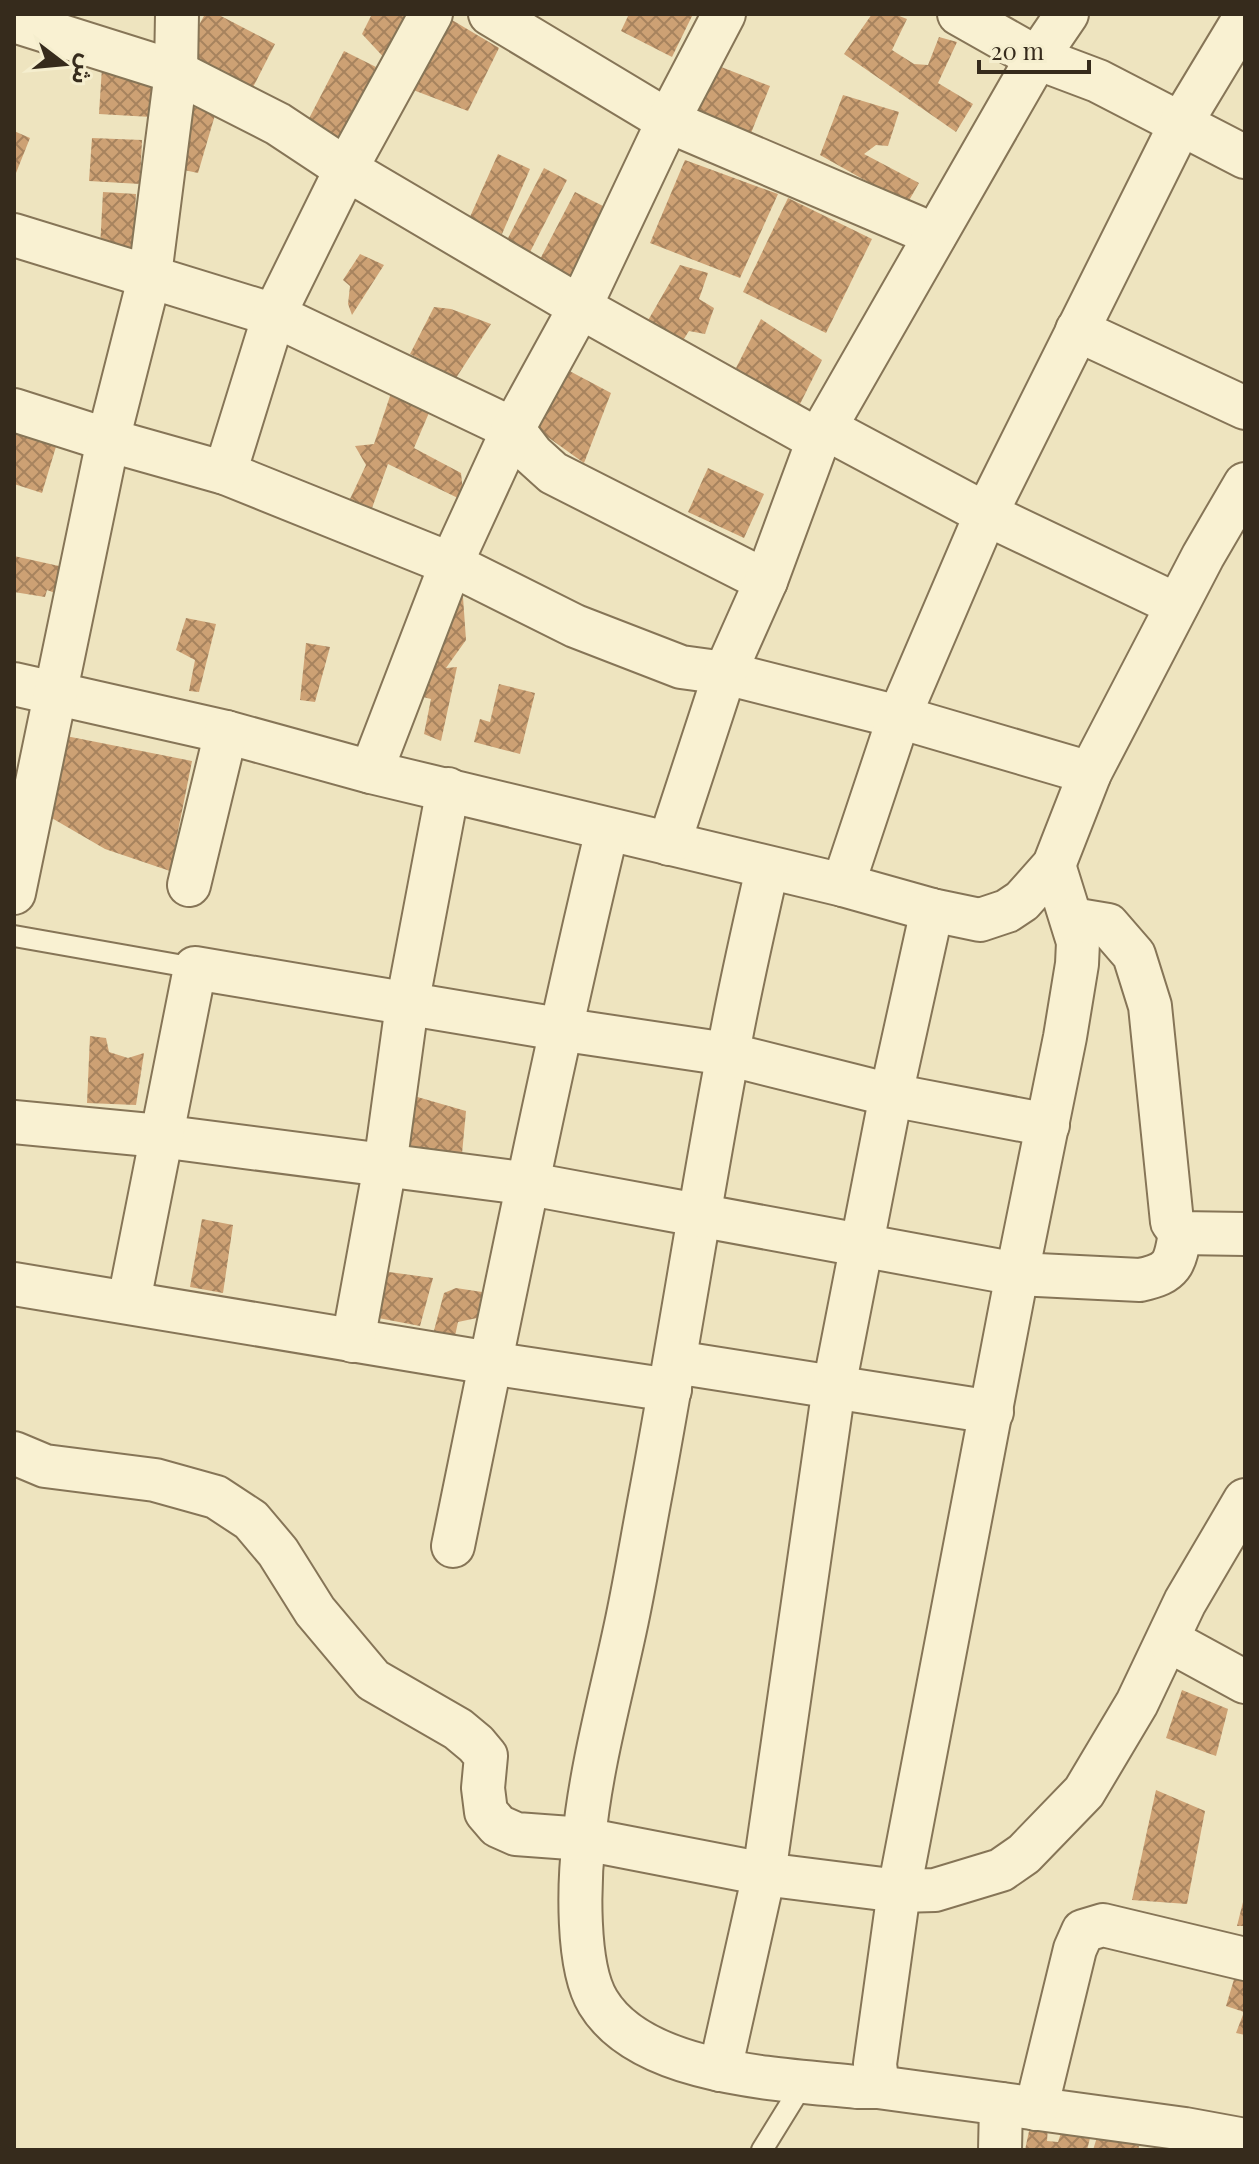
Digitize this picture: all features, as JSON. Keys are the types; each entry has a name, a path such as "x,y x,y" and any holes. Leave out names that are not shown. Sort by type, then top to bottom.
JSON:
{"street":[{"path":"14,893 34,688 108,440 150,275 176,72 177,14"},
{"path":"225,473 274,315 346,169 431,14"},
{"path":"490,14 668,121 935,235"},
{"path":"371,772 451,564 513,429 580,307 668,121 724,14"},
{"path":"959,14 1037,58 1098,81 1245,157"},
{"path":"669,844 725,673 766,581 822,434 1037,58 1067,14"},
{"path":"843,885 899,717 986,514 1181,123 1245,17"},
{"path":"14,21 176,72 278,124 346,169 580,307 822,434 1177,605"},
{"path":"14,235 274,315 513,429 532,454 553,473 766,581"},
{"path":"1077,330 1245,408"},
{"path":"14,410 225,473 451,564 575,626 681,667 725,673 899,717 1090,773"},
{"path":"34,688 226,732 371,772 980,920 1007,911 1022,901 1054,865 1090,773 1203,556 1245,484"},
{"path":"189,885 226,732"},
{"path":"353,1341 385,1166 407,1005 448,789"},
{"path":"453,1546 530,1184 559,1029 607,830"},
{"path":"878,2087 875,2064 899,1891 1077,964 1078,942 1054,865"},
{"path":"767,869 727,1054 673,1376 627,1619 602,1727 584,1839 581,1920 587,1973 597,2001 613,2020 639,2040 670,2056 720,2070 804,2082 878,2087 1245,2140"},
{"path":"720,2070 764,1874 834,1387 891,1095 932,910"},
{"path":"14,1122 160,1136 530,1184 1017,1274 1140,1280 1159,1276 1171,1267 1180,1233 1172,1222 1168,1192 1150,1006 1134,955 1108,925 1072,919"},
{"path":"129,1301 195,968 407,1005 727,1054 891,1095 1048,1125"},
{"path":"1180,1233 1245,1234"},
{"path":"14,1284 490,1363 834,1387 992,1412"},
{"path":"14,1453 45,1466 155,1480 216,1497 251,1520 278,1552 315,1611 373,1680 458,1729 486,1756 483,1788 486,1812 498,1826 516,1834 584,1839 764,1874 899,1891 935,1890 1001,1870 1024,1854 1084,1792 1137,1703 1185,1602 1245,1500"},
{"path":"1168,1640 1245,1682"},
{"path":"1000,2150 1083,1931 1103,1925 1245,1959"}],"lane":[{"path":"14,936 195,968"},
{"path":"762,2150 804,2082"}],"building":[{"path":"205,14 217,14 275,44 249,95 180,60"},
{"path":"372,14 414,14 389,63 362,34"},
{"path":"629,14 693,14 672,57 621,31"},
{"path":"872,14 894,14 907,19 892,50 914,64 928,65 939,37 957,42 938,83 973,104 956,132 844,54"},
{"path":"447,17 499,48 468,111 408,88"},
{"path":"344,51 376,67 335,147 303,130"},
{"path":"711,63 770,86 751,133 692,109"},
{"path":"102,67 154,70 151,117 99,114"},
{"path":"843,95 899,112 888,146 876,145 864,154 919,183 907,204 820,155"},
{"path":"194,107 215,115 198,173 170,167"},
{"path":"14,131 30,138 14,178"},
{"path":"92,138 142,140 140,184 89,181"},
{"path":"498,154 530,169 502,234 469,219"},
{"path":"685,160 778,194 740,278 650,243"},
{"path":"544,168 567,180 529,254 506,242"},
{"path":"103,192 136,194 133,249 100,248"},
{"path":"575,192 607,208 569,281 537,265"},
{"path":"788,198 872,239 826,333 743,292"},
{"path":"360,254 384,265 352,315 348,304 350,286 343,280"},
{"path":"680,265 708,273 699,299 714,308 705,334 689,331 678,348 643,329"},
{"path":"434,307 451,309 491,324 456,378 410,354"},
{"path":"761,319 822,360 798,408 736,368"},
{"path":"562,367 611,393 584,463 528,423"},
{"path":"391,393 431,408 414,448 461,473 464,501 388,464 372,508 350,499 366,465 355,446 374,444"},
{"path":"14,427 58,440 42,493 14,484"},
{"path":"708,468 764,494 744,538 688,512"},
{"path":"14,556 59,566 55,593 47,590 45,597 14,592"},
{"path":"451,594 463,597 466,640 446,668 457,667 441,741 424,734 431,699 415,695"},
{"path":"186,618 216,624 199,692 189,691 195,660 176,650"},
{"path":"306,643 330,647 315,702 300,700"},
{"path":"499,684 535,693 520,754 474,742 480,719 490,722"},
{"path":"61,735 192,761 170,871 105,849 50,817"},
{"path":"90,1036 106,1038 109,1052 128,1058 144,1053 136,1105 87,1103"},
{"path":"407,1094 466,1111 462,1154 399,1146"},
{"path":"202,1219 233,1225 223,1293 190,1287"},
{"path":"389,1272 433,1278 420,1326 373,1317 380,1276"},
{"path":"456,1288 482,1292 477,1318 458,1322 455,1336 432,1338 444,1293"},
{"path":"1182,1690 1228,1709 1216,1756 1166,1738"},
{"path":"1156,1790 1205,1811 1187,1904 1132,1900"},
{"path":"1244,1898 1245,1926 1237,1926"},
{"path":"1235,1976 1245,1979 1245,2035 1236,2033 1244,2012 1226,2006"},
{"path":"1032,2117 1048,2127 1047,2141 1058,2142 1062,2130 1091,2134 1087,2150 1025,2150"},
{"path":"1098,2134 1139,2146 1138,2150 1093,2150"}]}
